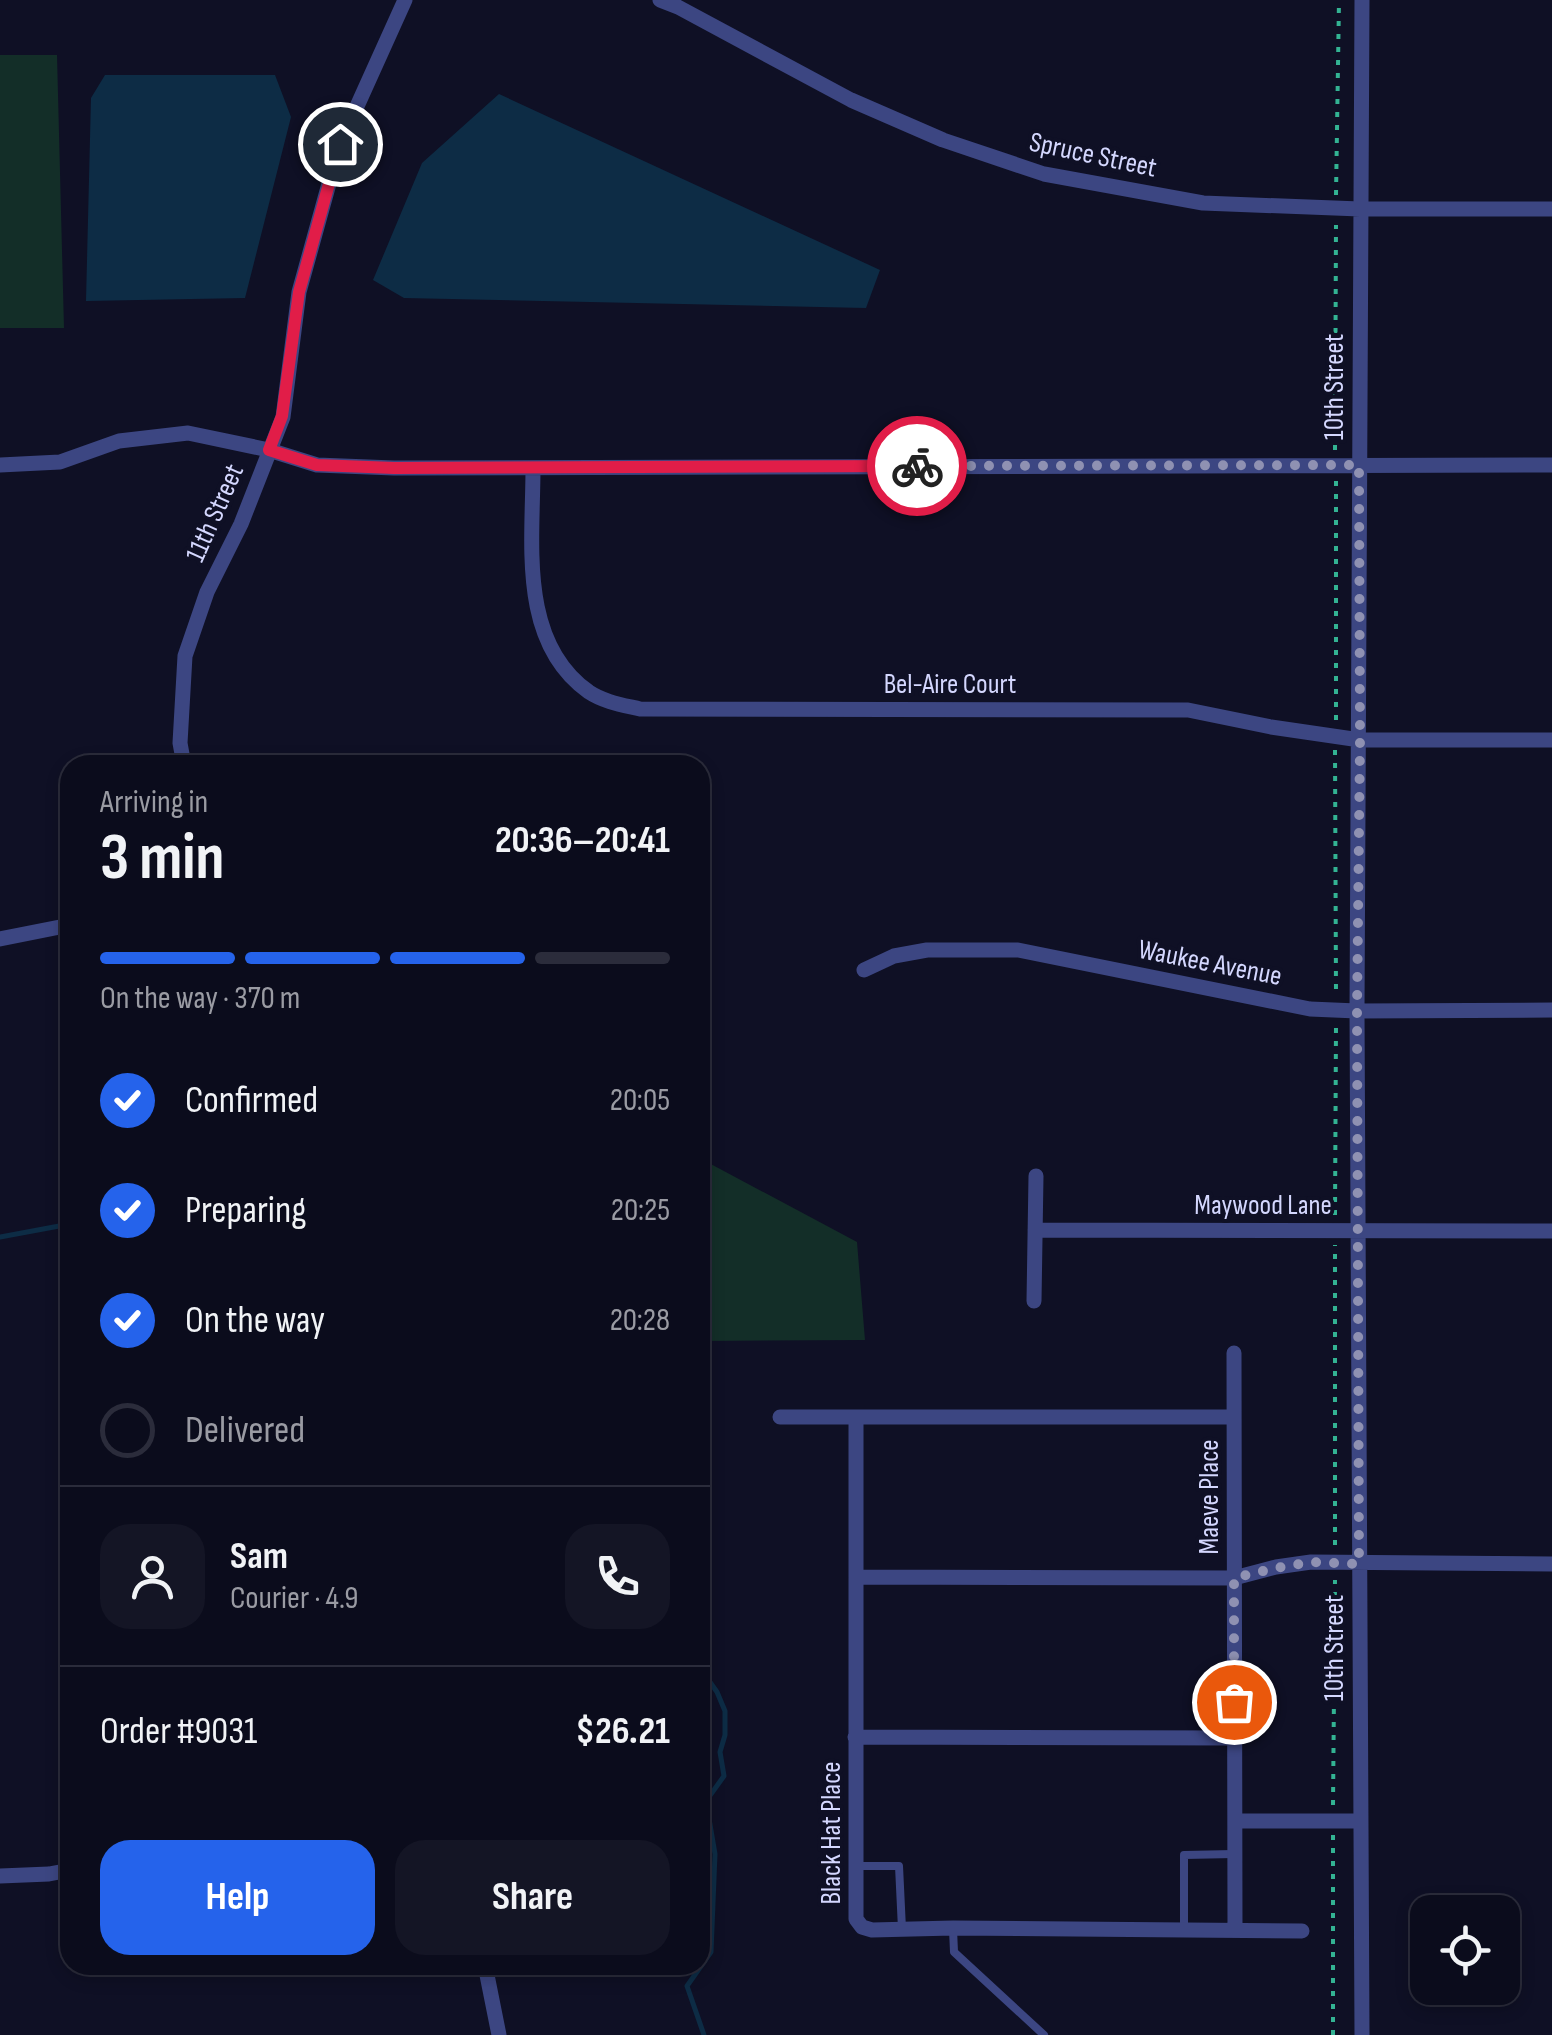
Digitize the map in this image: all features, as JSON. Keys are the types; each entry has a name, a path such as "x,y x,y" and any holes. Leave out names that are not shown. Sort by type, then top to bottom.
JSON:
{"street":[{"name":"11th Street","path":"182,755 185,656 207,592 241,524 282,416 299,292 340,144 405,0"},
{"name":"Spruce Street","path":"660,0 850,100 942,140 1044,174 1202,203 1360,209 1552,209"},
{"name":"10th Street","path":"1362,0 1357,1011 1362,2035"},
{"path":"0,465 60,462 120,441 188,433 269,450 317,465 1552,465"},
{"name":"Bel-Aire Court","path":"533,468 533,572 541,628 569,675 591,693 612,703 640,709 1188,710 1360,740 1552,740"},
{"path":"0,939 60,927"},
{"name":"Waukee Avenue","path":"864,970 894,956 927,950 1018,950 1310,1009 1552,1010"},
{"path":"1034,1300 1036,1176"},
{"name":"Maywood Lane","path":"1035,1230 1552,1231"},
{"name":"Maeve Place","path":"1234,1353 1235,1930"},
{"path":"780,1418 1234,1418"},
{"name":"Black Hat Place","path":"856,1418 856,1919 862,1927 1302,1930"},
{"path":"856,1577 1234,1578 1311,1562 1552,1564"},
{"path":"855,1736 1234,1738"},
{"path":"1235,1821 1360,1821"},
{"path":"0,1876 60,1872"},
{"path":"487,1975 500,2035"}],"lane":[{"path":"1184,1930 1184,1854 1235,1854"},
{"path":"856,1866 900,1866 902,1929"},
{"path":"953,1928 954,1952 1044,2035"}],"path":[{"path":"1333,2035 1339,0"}],"green space":[{"path":"0,55 57,55 64,328 0,328"},
{"path":"710,1164 857,1242 865,1340 710,1341"}],"water":[{"path":"105,75 275,75 291,117 245,298 86,301 91,98"},
{"path":"499,94 880,270 866,308 404,298 373,280 422,163"}],"waterway":[{"path":"0,1237 60,1226"},
{"path":"710,1682 725,1711 720,1752 724,1776 710,1795"},
{"path":"710,1825 715,1854 710,1953"},
{"path":"695,1975 687,1986 704,2035"}],"way so far":[{"path":"917,466 1359,465 1359,1564 1311,1562 1234,1578 1234,1702"}],"route":[{"path":"340,144 299,292 282,416 269,450 317,465 394,468 917,466"}]}
